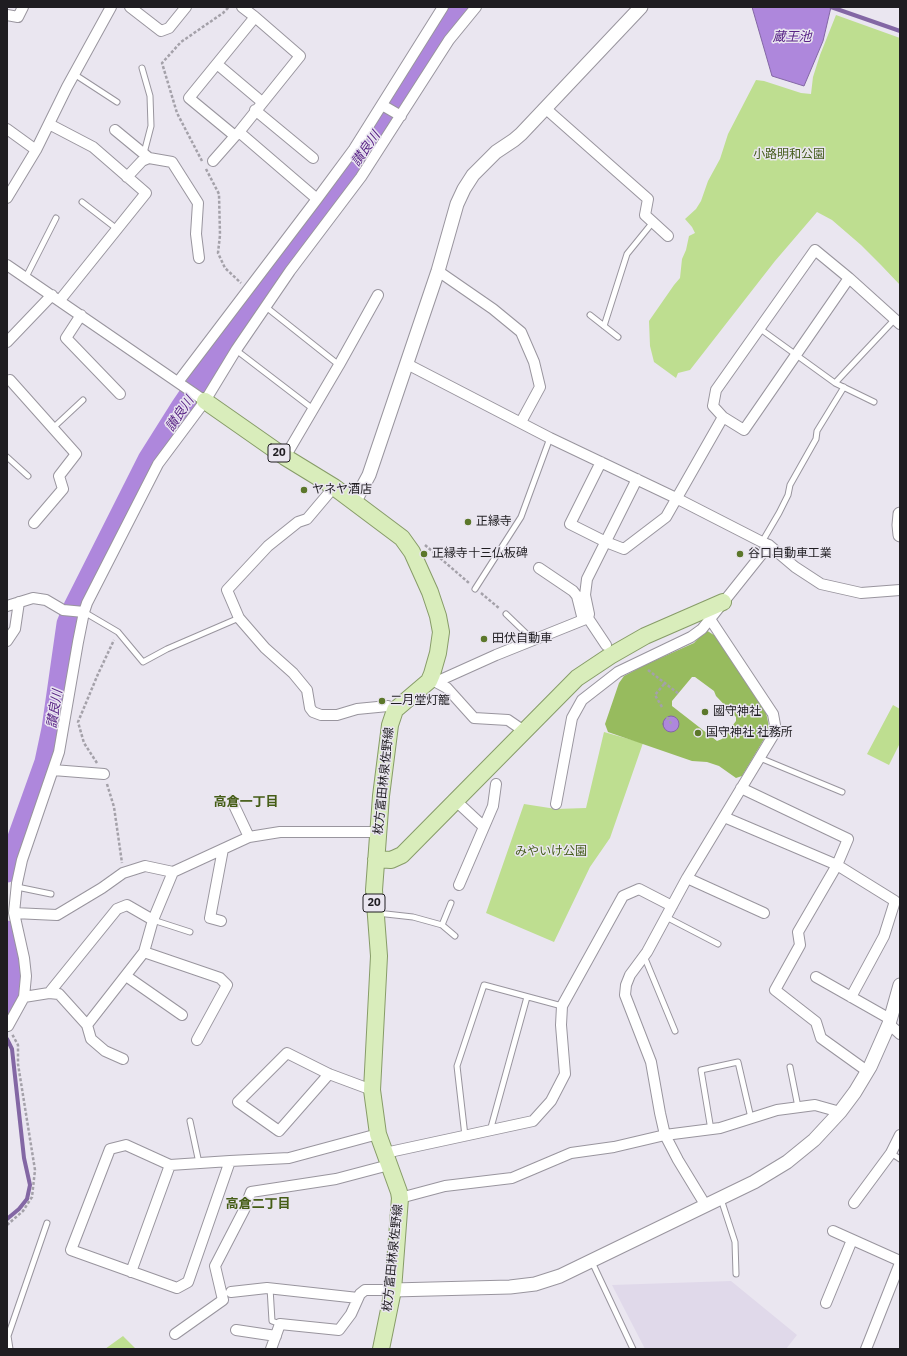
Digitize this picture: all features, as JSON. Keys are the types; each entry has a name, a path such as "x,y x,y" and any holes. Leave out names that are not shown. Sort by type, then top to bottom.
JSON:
{"main road":[{"name":"20","path":"206,401 285,457 355,501 402,538 412,552 430,592 438,616 441,632 438,653 432,674 432,681"},
{"path":"376,859 391,860 402,855 577,678 610,656 645,636 723,602"},
{"name":"枚方富田林泉佐野線","path":"381,1349 392,1290 400,1198 378,1134 372,1090 379,956 374,890 378,832 390,725 395,710 432,681"}],"street":[{"path":"7,15 18,17 23,7"},
{"path":"7,198 36,150 74,74 111,7"},
{"path":"130,7 161,32 169,28 186,7"},
{"path":"178,382 354,149 443,7"},
{"path":"8,1026 24,997 26,976 24,958 14,914 17,887 22,860 59,752 84,612 158,464 206,401 236,350 290,271 361,177 449,40 476,7"},
{"path":"355,501 369,475 438,271 457,204 464,189 473,175 496,152 514,140 546,108 641,7"},
{"path":"213,161 237,134 300,56 246,8"},
{"path":"255,17 189,98 237,134 317,199"},
{"path":"217,64 262,102"},
{"path":"382,105 401,116"},
{"path":"546,108 648,199 645,215 668,236"},
{"path":"255,110 313,158"},
{"path":"7,342 56,298 117,230 146,193 93,147 49,124"},
{"path":"7,129 36,150"},
{"path":"114,130 146,156 172,162 198,203 196,234 199,258"},
{"path":"127,177 146,156"},
{"path":"849,278 744,430 722,418 713,406 716,390 815,250 849,278 897,322"},
{"path":"8,266 206,401"},
{"path":"438,271 521,332 534,362 540,387 521,422"},
{"path":"285,457 378,295"},
{"path":"81,315 66,338 120,394"},
{"path":"407,364 550,438 676,498 766,544 795,567 821,584 861,593 900,590"},
{"path":"8,380 76,454 59,476 63,489 34,523"},
{"path":"601,462 570,524 606,542 624,549 666,517 722,418"},
{"path":"432,681 586,619 589,614 585,595 588,580 637,479"},
{"path":"334,487 307,519 298,522 268,546 227,590 239,618 265,648 293,674 307,690 310,708 314,712 321,715 337,715 357,709 388,706 395,710"},
{"path":"900,514 900,535"},
{"path":"556,804 572,718 582,700 616,668 638,662 691,637 702,629 766,544"},
{"path":"539,568 573,591 577,596 586,619 606,644"},
{"path":"7,606 33,598 46,600 62,610 84,612"},
{"path":"7,641 15,629 20,602"},
{"path":"706,1206 678,1160 665,1135 651,1062 625,995 626,985 630,975 644,956 687,878 774,734 775,725 773,714 710,619"},
{"path":"432,681 447,688 474,718 508,720 524,731"},
{"path":"54,770 104,774"},
{"path":"459,885 493,806 496,784"},
{"path":"741,788 848,839 837,865 798,932 800,945 775,990 816,1022 821,1038 867,1071"},
{"path":"232,801 248,837"},
{"path":"456,801 484,827"},
{"path":"724,816 837,865 895,901 884,936 851,997"},
{"path":"14,914 57,915 102,888 123,873 145,866 173,872 248,837 280,832 378,832"},
{"path":"221,921 210,918 223,849"},
{"path":"87,1025 144,952 153,920 173,872"},
{"path":"687,878 764,913"},
{"path":"175,1334 223,1300 214,1266 244,1210 250,1192 336,1179 387,1159 465,1136 533,1122 551,1101 565,1074 560,1025 562,1006 623,896 639,889 672,906"},
{"path":"49,993 117,909 127,905 153,920"},
{"path":"144,952 220,978 227,985 197,1040"},
{"path":"126,976 182,1015"},
{"path":"816,977 851,997 889,1022 900,1034"},
{"path":"271,1349 280,1324 339,1330 351,1314 360,1294 365,1290 510,1287 534,1284 560,1276 754,1182 787,1162 814,1140 856,1092 889,1022 900,985"},
{"path":"24,997 49,993 59,994 87,1025 91,1039 104,1051 123,1059"},
{"path":"330,1074 279,1131 238,1102 287,1053 330,1074 372,1090"},
{"path":"400,1198 445,1186 512,1178 571,1153 614,1147 665,1135 711,1130 777,1110 815,1105 840,1112"},
{"path":"230,1161 188,1282 177,1288 71,1250 110,1149 126,1145 170,1165 230,1161 289,1158 378,1134"},
{"path":"854,1203 891,1153 900,1135"},
{"path":"131,1272 170,1165"},
{"path":"832,1231 900,1262 866,1349"},
{"path":"826,1303 852,1240"},
{"path":"231,1292 270,1288 358,1298"},
{"path":"236,1330 276,1336"}],"lane":[{"path":"142,68 150,96 151,126 146,156"},
{"path":"74,74 117,102"},
{"path":"82,202 117,230"},
{"path":"26,277 56,218"},
{"path":"604,326 627,254 653,222"},
{"path":"266,307 339,365"},
{"path":"590,315 618,337"},
{"path":"835,384 897,322"},
{"path":"759,328 835,384 874,402"},
{"path":"236,350 313,409"},
{"path":"766,544 788,495 790,485 816,439 817,431 844,387"},
{"path":"53,428 83,400"},
{"path":"475,589 521,517 550,438"},
{"path":"7,457 28,476"},
{"path":"84,612 118,632 143,662 167,649 239,618"},
{"path":"506,614 532,640"},
{"path":"760,758 842,792"},
{"path":"17,887 51,894"},
{"path":"442,925 451,903"},
{"path":"375,913 413,917 442,925 455,936"},
{"path":"666,917 718,944"},
{"path":"153,920 190,932"},
{"path":"644,956 675,1031"},
{"path":"465,1136 457,1066 484,985 562,1006"},
{"path":"490,1131 527,997"},
{"path":"711,1130 701,1070 738,1062 751,1118"},
{"path":"790,1067 798,1107"},
{"path":"190,1121 199,1163"},
{"path":"891,1153 900,1160"},
{"path":"720,1198 736,1242 736,1274"},
{"path":"10,1349 8,1336 47,1223"},
{"path":"592,1261 633,1349"},
{"path":"270,1288 272,1321 280,1324"}],"path":[{"path":"229,7 223,13 182,42 162,63 177,113 219,194 220,235 218,253 225,268 248,290"},
{"path":"427,546 475,589 506,614"},
{"path":"118,632 98,674 78,722 84,743 104,774 114,806 123,873"},
{"path":"638,662 679,694"},
{"path":"662,707 655,695 665,683"},
{"path":"667,717 672,725"},
{"path":"7,1226 23,1211 32,1197 35,1170 18,1064 18,1045 8,1026"}],"shaded area":[{"path":"731,1281 797,1335 786,1349 645,1349 612,1285"}],"green space":[{"name":"小路明和公園","path":"836,15 900,38 900,285 861,245 832,220 817,212 775,261 690,370 678,373 676,378 654,362 650,346 649,321 680,278 682,259 686,250 689,236 695,233 685,219 696,209 701,201 708,181 720,159 728,134 756,80 764,81 801,93 811,94 813,77"},
{"path":"706,630 720,639 764,706 769,727 767,734 742,776 736,778 719,766 707,762 692,761 608,732 605,724 619,683 624,676 694,643","holes":["692,677 695,677 714,691 716,696 736,717 736,721 722,739 717,741 672,706 672,701"]},
{"path":"893,705 900,709 900,743 889,765 867,754"},
{"name":"みやいけ公園","path":"604,732 643,743 610,838 590,867 554,942 486,913 524,804 556,809 586,808"},
{"path":"123,1336 136,1349 105,1349"}],"water":[{"name":"蔵王池","path":"752,7 831,7 823,41 804,86 772,76"},
{"path":"668,716 674,716 679,721 677,730 674,732 668,732 663,727 663,721"}],"waterway":[{"name":"讃良川","path":"7,871 46,762 53,729 68,624 75,607 149,460 183,406 260,293 370,145 413,76 459,7"},
{"path":"831,7 900,31"},
{"name":"讃良川","path":"7,932 15,974 15,993 7,1006"},
{"path":"7,1039 12,1049 24,1158 30,1185 27,1199 19,1209 7,1219"}],"place":[{"name":"ヤネヤ酒店","path":"304,490"},
{"name":"正縁寺","path":"468,522"},
{"name":"正縁寺十三仏板碑","path":"424,554"},
{"name":"谷口自動車工業","path":"740,554"},
{"name":"田伏自動車","path":"484,639"},
{"name":"二月堂灯籠","path":"382,701"},
{"name":"國守神社","path":"705,712"},
{"name":"国守神社 社務所","path":"698,733"}],"district":[{"name":"高倉一丁目","path":"246,802"},
{"name":"高倉二丁目","path":"258,1204"}]}
